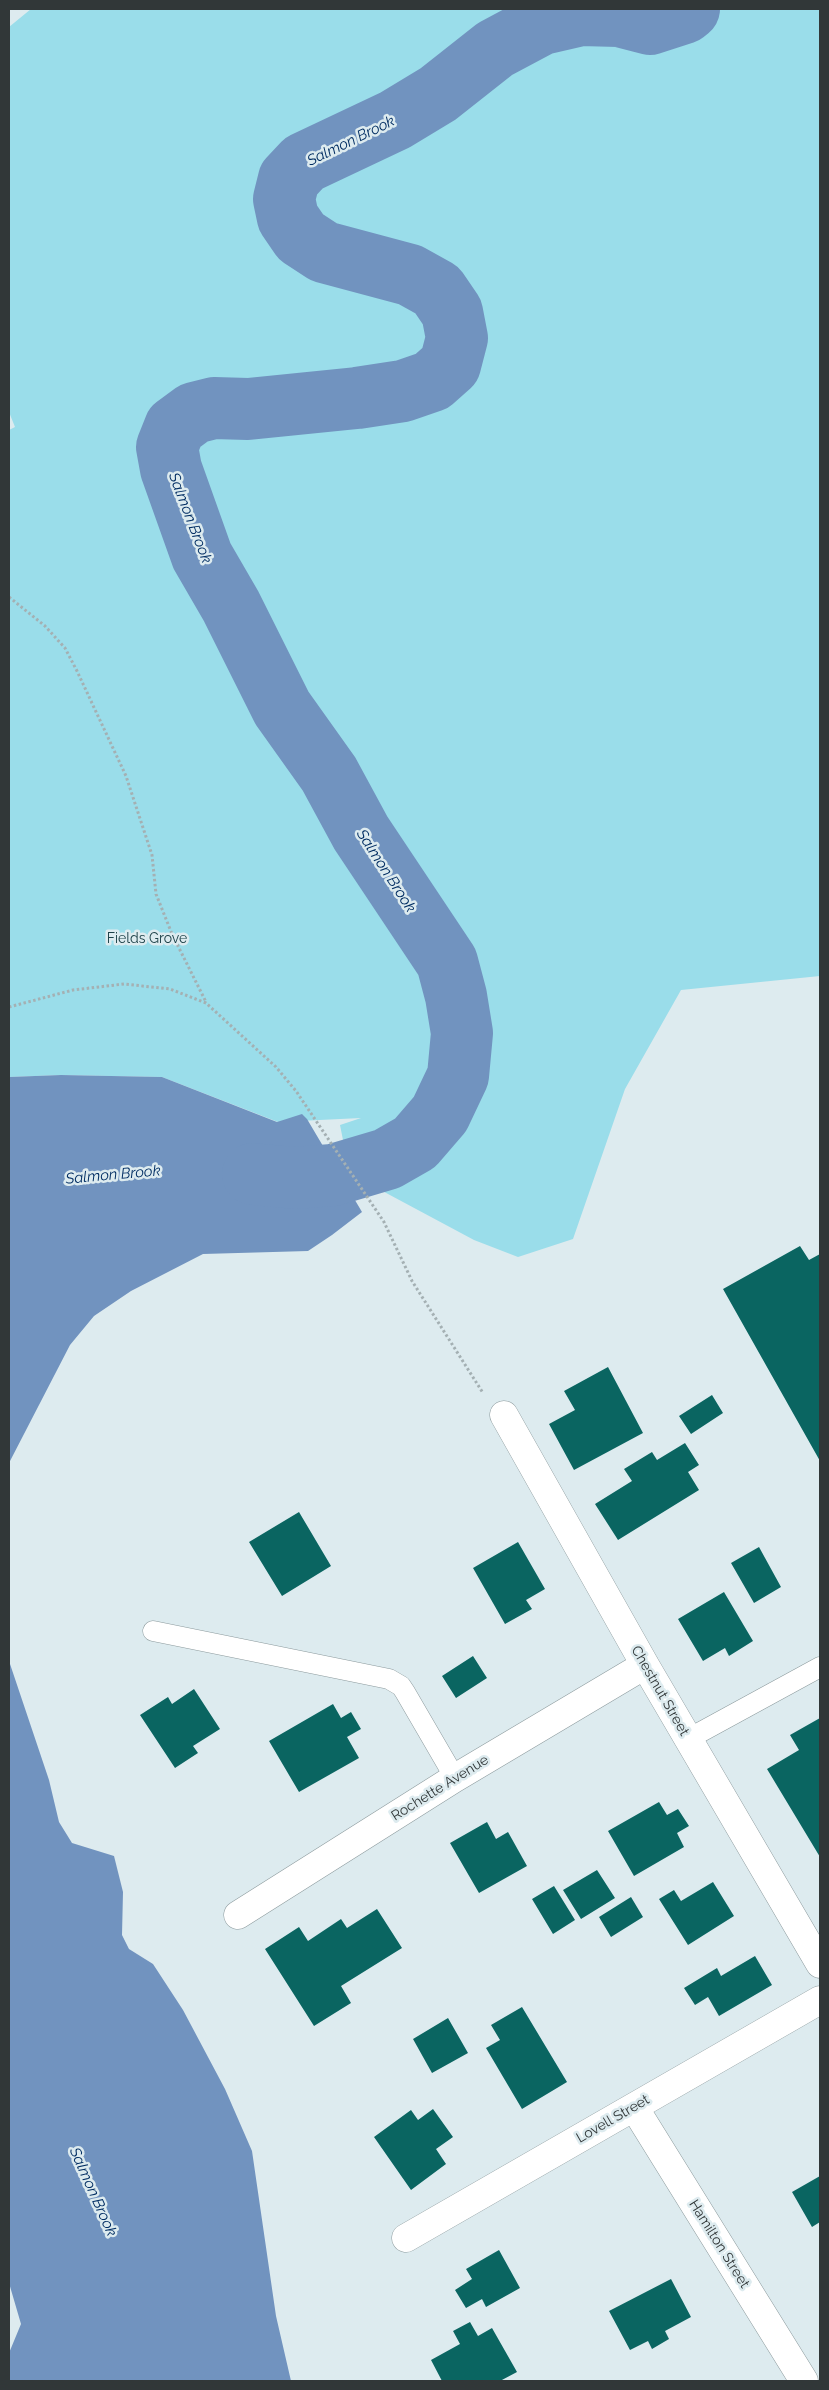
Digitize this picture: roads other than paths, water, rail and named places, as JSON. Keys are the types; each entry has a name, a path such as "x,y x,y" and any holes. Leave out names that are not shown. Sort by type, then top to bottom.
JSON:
{"street":[{"name":"Chestnut Street","path":"504,1415 644,1665 818,1956"},
{"name":"Rochette Avenue","path":"238,1915 455,1778 644,1665"},
{"name":"Lovell Street","path":"406,2238 820,2000"},
{"name":"Hamilton Street","path":"634,2107 804,2381"}],"lane":[{"path":"153,1631 389,1679 401,1686 405,1692 455,1778"},
{"path":"688,1740 820,1666"}],"water":[{"path":"61,1075 162,1077 277,1122 302,1114 307,1119 362,1212 308,1251 203,1254 131,1291 94,1316 70,1345 9,1463 9,1077"},
{"path":"9,1661 49,1780 59,1822 72,1843 114,1856 123,1892 122,1935 129,1949 153,1964 183,2010 225,2089 252,2151 276,2316 291,2381 9,2381 9,2353 21,2324 9,2283"}],"waterway":[{"name":"Salmon Brook","path":"253,1174 294,1178 333,1175 387,1159 415,1143 440,1114 458,1076 462,1033 456,996 447,962 361,833 329,774 282,708 231,606 202,556 171,469 167,447 175,427 194,413 214,408 248,409 357,398 403,391 432,381 450,365 457,338 452,312 437,290 410,275 324,252 301,237 288,218 284,199 289,179 304,163 395,120 438,94 495,49 542,24 581,15 619,16 650,24 684,13 689,9"}],"park label":[{"name":"Fields Grove","path":"147,939"}]}
